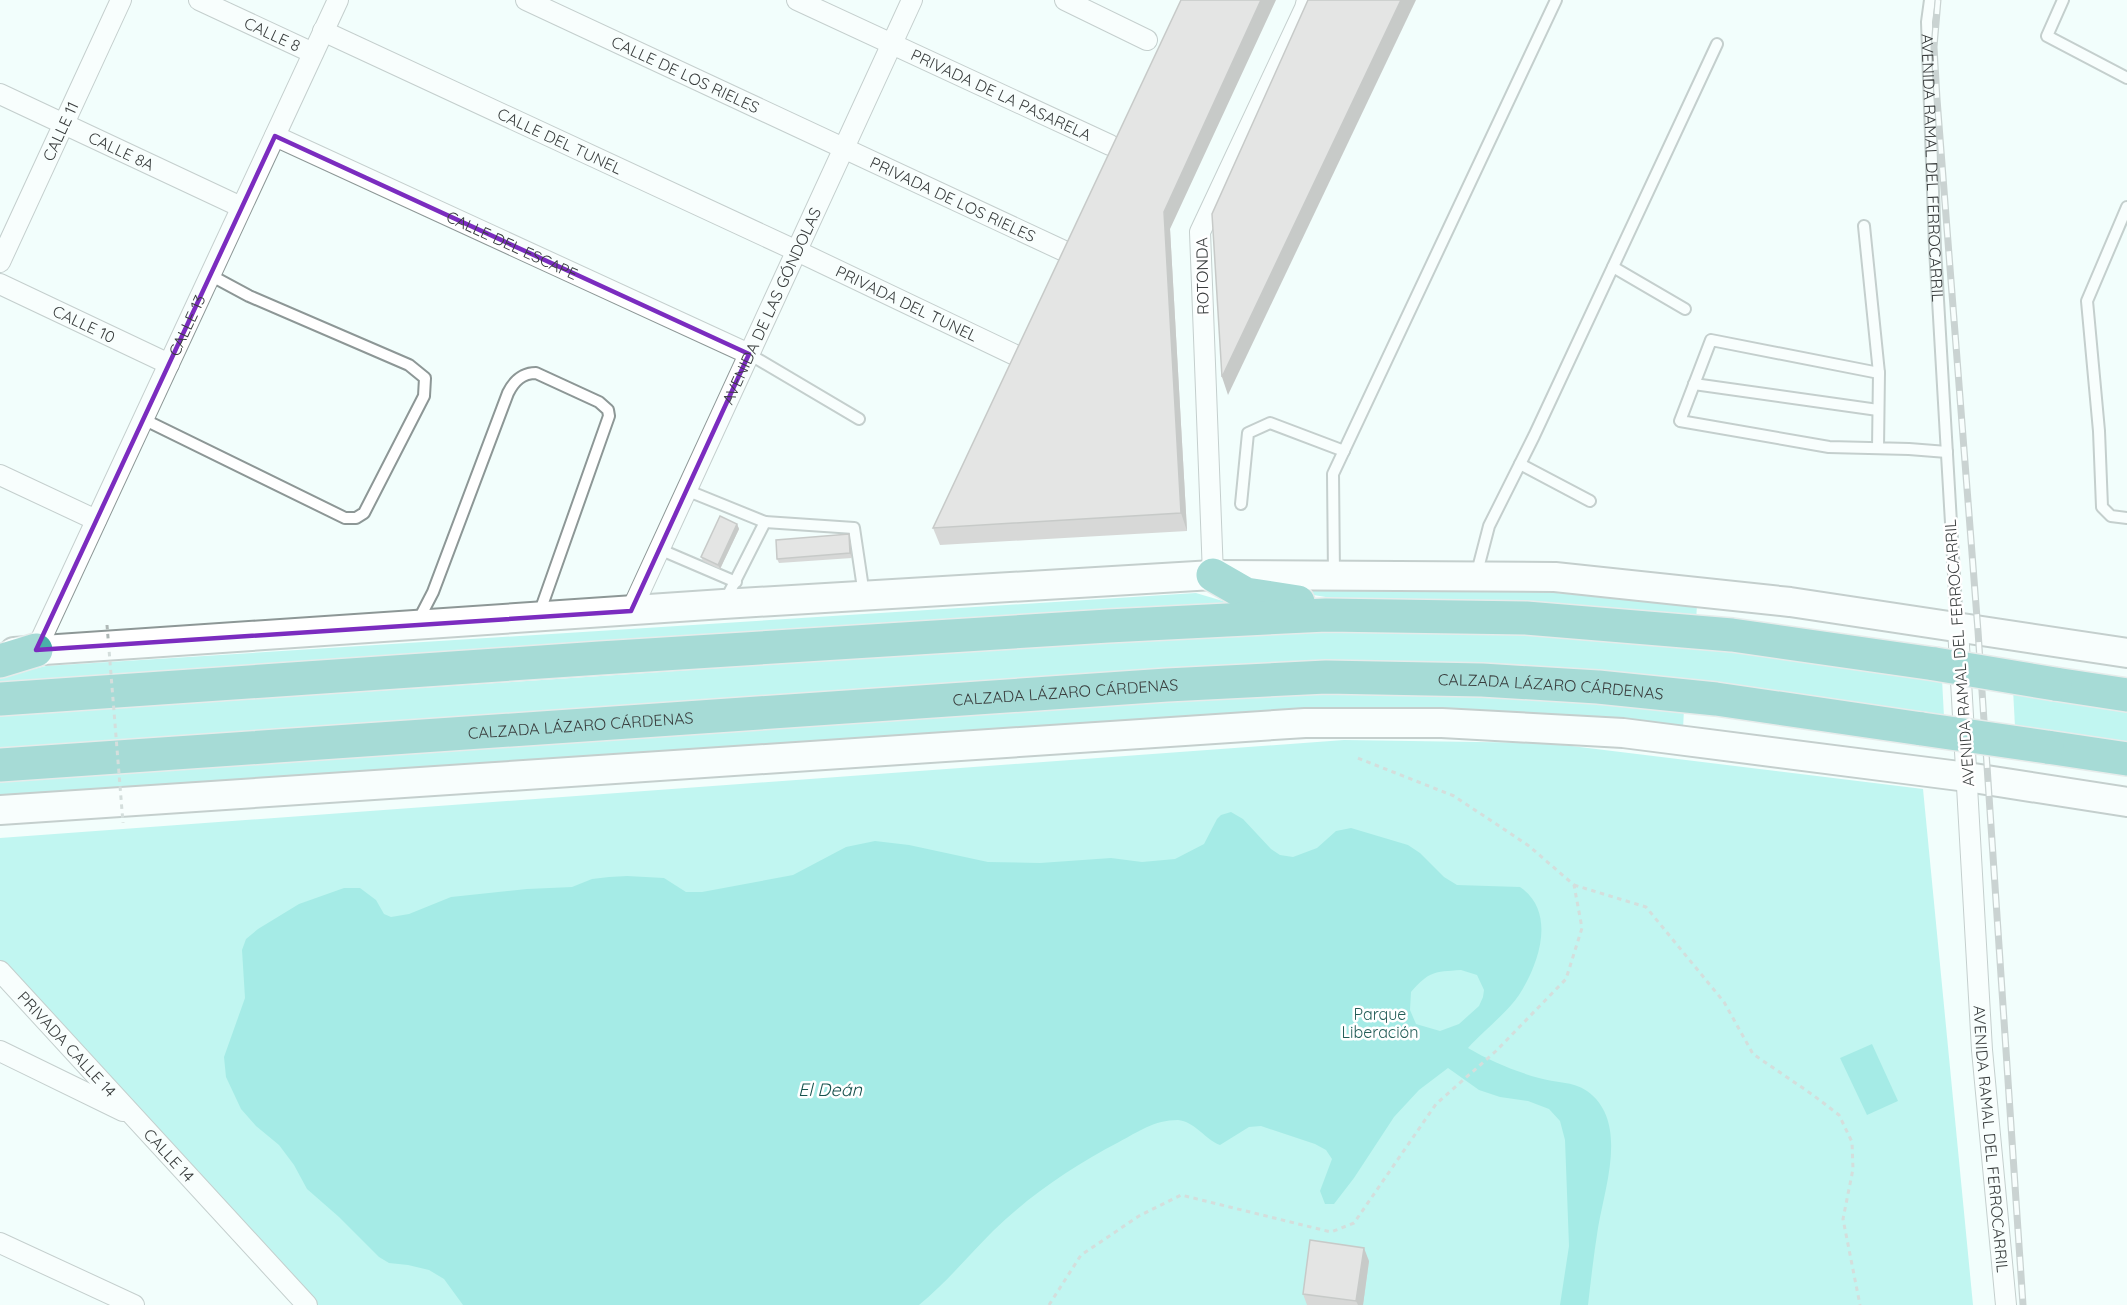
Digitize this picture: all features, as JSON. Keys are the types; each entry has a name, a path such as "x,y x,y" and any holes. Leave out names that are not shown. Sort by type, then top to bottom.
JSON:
{"highway":[{"path":"1213,575 1246,594 1394,616"},
{"path":"0,699 1107,626 1326,615 1526,618 1732,635 1935,664 2127,695"},
{"path":"0,661 36,651"},
{"name":"CALZADA LÁZARO CÁRDENAS","path":"0,765 1326,676 1598,687 1716,699 2127,759"}],"main road":[{"path":"0,653 631,610 730,593 864,596 1213,575 1334,575 1555,577 1767,599 2127,653"},
{"path":"0,810 1305,723 1442,723 1623,734 1967,777 2127,802"}],"street":[{"name":"CALLE 11","path":"0,262 121,0"},
{"name":"CALLE 8","path":"199,0 313,53"},
{"name":"CALLE 13","path":"36,651 338,0"},
{"name":"CALLE DE LOS RIELES","path":"526,0 844,148"},
{"name":"PRIVADA DE LA PASARELA","path":"797,0 1110,145"},
{"name":"AVENIDA DE LAS GÓNDOLAS","path":"631,610 912,0"},
{"path":"1065,0 1147,40"},
{"name":"ROTONDA","path":"1213,575 1200,232 1307,0"},
{"name":"CALLE DEL TUNEL","path":"323,31 797,251"},
{"name":"CALLE 8A","path":"0,94 241,207"},
{"name":"CALLE DEL ESCAPE","path":"274,136 749,354"},
{"name":"PRIVADA DE LOS RIELES","path":"844,148 1062,250"},
{"name":"PRIVADA DEL TUNEL","path":"797,251 1015,355"},
{"name":"CALLE 10","path":"0,284 169,364"},
{"path":"0,476 96,520"},
{"name":"AVENIDA RAMAL DEL FERROCARRIL","path":"1958,628 1982,1050 2006,1305"},
{"name":"PRIVADA CALLE 14","path":"0,971 133,1116"},
{"name":"CALLE 14","path":"0,1051 133,1116 307,1305"},
{"path":"0,1243 134,1305"}],"lane":[{"path":"1334,575 1333,474 1556,0"},
{"name":"AVENIDA RAMAL DEL FERROCARRIL","path":"1930,0 1927,22 1935,248 1958,628"},
{"path":"2063,0 2047,36 2127,78"},
{"path":"1476,576 1489,526 1717,44"},
{"path":"2127,207 2087,301 2099,431 2102,507 2111,516 2127,518"},
{"path":"1864,226 1879,373 1878,448"},
{"path":"1613,267 1685,309"},
{"path":"143,419 351,519 364,513 424,396 425,378 410,365 249,296 210,275"},
{"path":"1879,373 1711,340 1680,421 1829,447 1947,452"},
{"path":"749,354 859,419"},
{"path":"416,625 433,592 508,393 514,382 530,373 536,373 599,402 608,410 609,416 538,617"},
{"path":"1694,384 1878,410"},
{"path":"1241,504 1248,433 1270,423 1344,451"},
{"path":"1520,464 1590,501"},
{"path":"686,490 765,522 854,528 864,596"},
{"path":"660,549 730,593 765,522"}],"path":[{"path":"107,625 123,824"},
{"path":"1355,757 1454,796 1529,846 1574,885 1646,907 1724,1002 1753,1054 1839,1115 1852,1142 1853,1169 1843,1220 1860,1305"},
{"path":"1049,1305 1081,1255 1139,1216 1181,1195 1331,1232 1354,1223 1436,1104 1496,1051 1566,979 1582,928 1574,885"}],"highlighted area":[{"path":"275,136 749,354 631,611 36,650"}],"green space":[{"path":"1260,586 1533,591 1697,605 1696,622 1386,607"},
{"path":"1196,593 1253,610 0,691 0,677 46,666"},
{"path":"1469,629 1648,638 1942,679 1944,717 1644,678 0,754 0,716 1290,630"},
{"path":"2013,689 2127,706 2127,744 2015,727"},
{"path":"1295,691 1460,694 1684,709 1683,729 1461,710 1298,708 0,800 0,779"},
{"name":"Parque Liberación","path":"1344,740 1547,743 1923,789 1973,1305 312,1305 0,964 0,838"}],"water":[{"name":"El Deán","path":"1231,812 1243,819 1271,849 1280,855 1293,857 1317,848 1336,831 1351,828 1408,845 1420,853 1444,877 1457,885 1520,887 1531,898 1538,910 1541,924 1541,939 1533,969 1514,1002 1468,1048 1520,1072 1582,1088 1600,1104 1611,1136 1611,1155 1588,1305 1560,1305 1569,1246 1565,1140 1560,1121 1549,1109 1528,1101 1500,1097 1479,1090 1448,1068 1419,1090 1394,1117 1334,1204 1325,1204 1320,1191 1332,1159 1326,1150 1315,1144 1261,1126 1249,1127 1220,1145 1184,1121 1161,1122 1102,1151 1037,1193 993,1231 948,1279 919,1305 463,1305 444,1279 429,1270 389,1263 379,1257 307,1189 294,1165 279,1145 256,1126 241,1109 226,1077 224,1057 245,998 242,950 246,939 299,904 344,888 360,888 376,900 384,914 391,917 409,914 451,897 572,887 592,879 609,877 664,878 686,892 702,892 793,875 846,847 875,841 909,845 988,862 1040,863 1111,858 1142,862 1175,859 1204,844 1221,815","holes":["1461,970 1477,975 1484,990 1483,997 1479,1006 1459,1024 1440,1031 1416,1024 1410,1010 1411,992 1423,980 1444,971"]},
{"path":"1872,1044 1898,1101 1867,1115 1840,1058"}],"building":[{"path":"1181,0 1261,0 1164,212 1181,513 933,528"},
{"path":"1308,0 1401,0 1222,377 1212,214"},
{"path":"720,516 737,524 718,565 701,557"},
{"path":"849,534 850,553 777,559 776,540"},
{"path":"1310,1240 1364,1248 1356,1301 1303,1294"}],"railway":[{"path":"1938,0 1934,47 1937,99 1978,631 2023,1305"}]}
